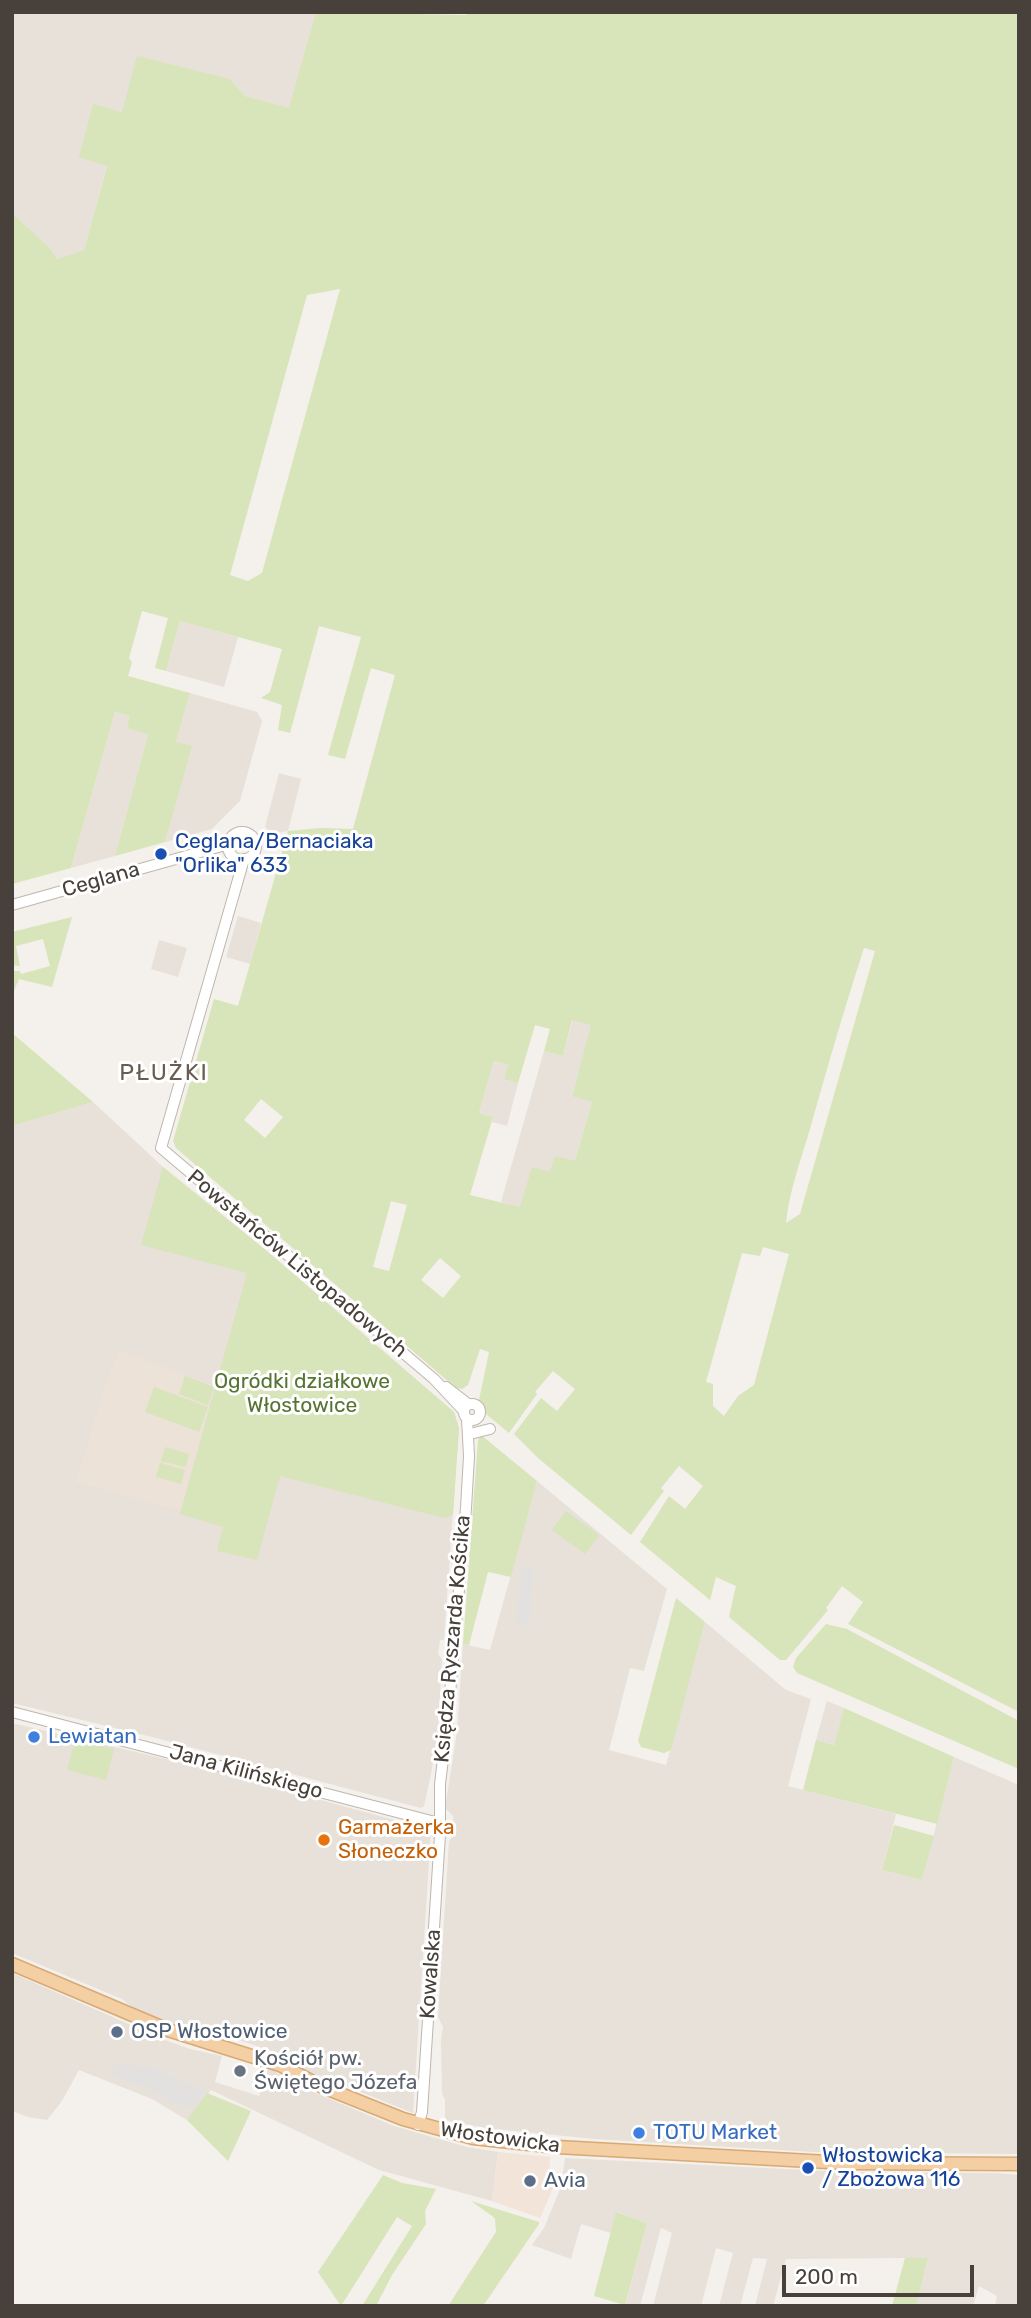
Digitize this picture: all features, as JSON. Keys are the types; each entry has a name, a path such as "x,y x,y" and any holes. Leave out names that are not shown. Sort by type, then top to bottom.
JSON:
{"main road":[{"name":"Włostowicka","path":"12,1964 168,2030 280,2065 323,2087 418,2125 489,2141 846,2163 1019,2164"}],"street":[{"name":"Ceglana","path":"12,905 190,856 235,853 232,902 161,1148"},
{"name":"Powstańców Listopadowych","path":"161,1148 433,1379 468,1413"},
{"name":"Powstańców Listopadowych","path":"433,1379 458,1395 468,1413"},
{"path":"458,1395 472,1390"},
{"name":"Księdza Ryszarda Kościka","path":"468,1413 474,1433 469,1456"},
{"name":"Księdza Ryszarda Kościka","path":"439,1823 440,1784 469,1456 468,1413"},
{"path":"474,1433 490,1429"},
{"name":"Jana Kilińskiego","path":"12,1712 439,1823"},
{"name":"Kowalska","path":"418,2125 422,2112 439,1823"}],"shaded area":[{"path":"12,12 316,12 290,109 245,96 230,79 122,112 93,105 80,157 107,165 84,250 57,259 50,248 12,213"},
{"path":"180,621 238,637 224,687 166,671"},
{"path":"190,693 257,712 262,721 240,801 212,829 165,842 191,747 176,742"},
{"path":"115,712 130,716 148,734 115,856 71,868"},
{"path":"279,773 301,779 288,831 272,834 265,827"},
{"path":"238,916 261,923 250,964 226,957"},
{"path":"159,940 187,948 178,977 151,969"},
{"path":"573,1019 592,1025 572,1095 592,1102 575,1161 550,1172 520,1208 501,1202 544,1051 563,1056"},
{"path":"494,1061 508,1065 505,1079 518,1083 507,1126 492,1122 493,1117 479,1113"},
{"path":"93,1102 163,1167 268,1252 454,1412 459,1428 444,1640 440,1640 438,1654 442,1659 438,1731 424,1806 421,1808 12,1703 12,1126"},
{"path":"119,1350 215,1386 181,1511 76,1482 104,1389"},
{"path":"537,1481 667,1589 644,1671 630,1668 609,1750 666,1765 705,1622 786,1690 811,1699 788,1786 896,1814 882,1870 922,1880 954,1757 1019,1785 1019,2154 814,2152 594,2139 486,2128 445,2120 445,2100 442,2093 443,2027 438,2017 449,1841 453,1836 453,1816 445,1808 457,1732 463,1644 490,1650"},
{"path":"521,1566 534,1567 529,1626 516,1625"},
{"path":"827,1701 844,1708 834,1745 816,1740"},
{"path":"12,1723 196,1766 431,1830 413,2113 291,2064 275,2052 229,2037 187,2030 145,2013 143,2015 122,1999 12,1953"},
{"path":"12,1973 165,2040 222,2056 215,2082 259,2096 269,2067 290,2082 394,2126 467,2147 498,2152 492,2201 379,2170 211,2090 187,2120 152,2099 79,2070 62,2101 47,2120 12,2111"},
{"path":"130,2062 131,2067 147,2066 204,2090 200,2100 191,2107 177,2105 150,2089 112,2076 113,2065"},
{"path":"498,2152 550,2157 549,2186 553,2188 540,2218 492,2201"},
{"path":"565,2158 844,2172 1019,2175 1019,2306 995,2306 997,2296 979,2286 973,2306 916,2306 928,2258 905,2258 786,2259 773,2306 755,2306 767,2259 753,2258 740,2306 719,2306 733,2253 716,2248 701,2306 653,2306 672,2233 661,2228 640,2306 625,2306 647,2223 617,2212 611,2233 581,2224 571,2259 532,2245 544,2228 561,2187"}],"green space":[{"path":"316,12 466,15 468,12 1019,12 1019,1712 848,1624 863,1602 842,1586 826,1608 828,1610 786,1660 780,1660 729,1617 736,1586 716,1577 710,1600 640,1542 669,1496 685,1509 703,1486 679,1466 661,1488 664,1491 631,1535 538,1458 514,1434 541,1398 557,1411 575,1389 553,1371 535,1392 537,1394 509,1433 486,1414 479,1400 489,1352 480,1349 468,1385 462,1389 456,1388 176,1148 173,1141 214,999 238,1006 288,831 353,829 395,675 371,668 345,759 328,755 361,637 319,626 290,733 278,730 282,705 261,698 270,692 282,649 180,621 166,671 155,668 168,618 142,611 129,658 132,662 128,676 190,693 176,742 192,746 165,842 115,856 148,734 127,728 130,716 115,712 71,868 12,884 12,213 50,248 57,259 84,250 107,166 79,157 93,104 122,112 137,56 230,79 245,96 289,108","holes":["340,289 262,573 248,581 230,575 307,295","864,948 875,951 800,1214 786,1223 796,1176","572,1020 591,1025 572,1096 592,1102 575,1161 555,1156 550,1172 532,1167 520,1207 470,1195 493,1117 479,1113 494,1061 508,1065 504,1079 518,1083 535,1025 550,1029 544,1051 563,1056","261,1099 283,1117 265,1138 244,1120","391,1201 407,1205 389,1271 373,1267","763,1247 789,1254 754,1385 738,1396 724,1416 713,1406 713,1384 706,1382 742,1253 760,1256","440,1258 461,1276 443,1298 421,1280"]},
{"path":"72,917 52,987 19,979 12,995 12,971 20,971 21,974 50,966 43,939 16,946 20,966 12,965 12,932"},
{"path":"12,1033 93,1102 12,1126"},
{"name":"Ogródki działkowe Włostowice","path":"163,1167 268,1252 454,1412 459,1428 453,1515 444,1518 280,1476 257,1560 217,1551 223,1527 180,1514 247,1273 141,1245"},
{"path":"185,1376 214,1387 208,1405 179,1394"},
{"path":"154,1387 208,1407 199,1432 145,1412"},
{"path":"481,1435 537,1481 511,1577 488,1572 469,1645 463,1644 478,1440"},
{"path":"165,1447 189,1454 186,1467 161,1461"},
{"path":"160,1463 185,1470 181,1484 156,1477"},
{"path":"566,1511 599,1535 585,1554 552,1530"},
{"path":"676,1598 705,1622 671,1750 664,1753 641,1747 638,1741"},
{"path":"826,1624 847,1629 1019,1721 1019,1769 797,1673 793,1667 796,1658"},
{"path":"844,1708 954,1757 937,1824 803,1790 816,1740 834,1745"},
{"path":"75,1740 114,1749 106,1780 67,1770"},
{"path":"894,1825 934,1836 922,1880 882,1870"},
{"path":"207,2093 251,2111 228,2161 187,2120"},
{"path":"383,2175 402,2183 436,2189 425,2211 426,2224 392,2275 376,2306 362,2306 412,2226 397,2217 341,2306 318,2272"},
{"path":"471,2201 539,2224 483,2306 448,2306 496,2232 495,2218"},
{"path":"616,2212 647,2223 625,2305 594,2296"},
{"path":"905,2258 928,2258 916,2306 892,2306"}],"place":[{"name":"Ceglana/Bernaciaka \"Orlika\" 633","path":"161,854"},
{"name":"Lewiatan","path":"34,1737"},
{"name":"Garmażerka Słoneczko","path":"324,1840"},
{"name":"OSP Włostowice","path":"117,2032"},
{"name":"Kościół pw. Świętego Józefa","path":"240,2071"},
{"name":"TOTU Market","path":"639,2133"},
{"name":"Włostowicka / Zbożowa 116","path":"808,2168"},
{"name":"Avia","path":"530,2181"}],"district":[{"name":"PŁUŻKI","path":"164,1073"}]}
